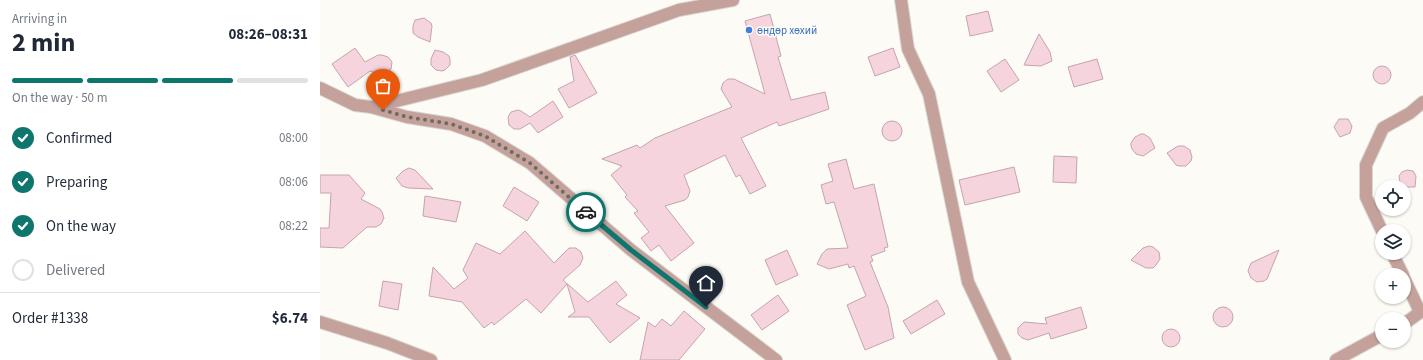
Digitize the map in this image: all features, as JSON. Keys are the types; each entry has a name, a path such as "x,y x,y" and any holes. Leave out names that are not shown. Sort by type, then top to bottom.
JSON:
{"street":[{"path":"371,107 482,80 679,10 733,0"},
{"path":"901,0 908,49 929,94 968,282 1005,360"},
{"path":"320,88 355,105 371,107 407,117 451,124 485,136 530,163 631,250 776,360"},
{"path":"1379,224 1366,197 1366,165 1383,128 1410,112 1423,102"},
{"path":"1411,291 1422,311 1411,319"},
{"path":"320,322 387,343 431,360"},
{"path":"1336,360 1375,340"}],"building":[{"path":"988,11 993,31 970,36 966,16"},
{"path":"770,14 781,56 778,57 791,100 825,92 829,109 779,126 777,122 741,138 766,186 750,194 740,175 736,177 725,155 684,175 690,191 688,197 685,200 665,206 694,243 671,261 659,245 651,251 641,238 649,232 634,213 638,211 625,197 627,195 611,175 622,166 602,159 637,145 640,148 655,138 732,107 721,89 723,83 728,79 734,79 765,94 745,21"},
{"path":"424,18 431,23 432,26 430,42 413,33 415,20"},
{"path":"1039,34 1050,52 1052,61 1041,66 1024,65"},
{"path":"355,48 365,62 378,55 388,57 392,62 391,69 387,73 380,75 370,71 348,87 332,64"},
{"path":"893,48 900,67 875,76 868,57"},
{"path":"435,50 443,52 449,56 450,65 445,70 436,70 431,65 431,59"},
{"path":"575,55 597,93 569,108 558,89 574,81 570,57"},
{"path":"1005,59 1019,80 1001,92 987,71"},
{"path":"1097,59 1103,79 1074,87 1068,67"},
{"path":"1378,66 1386,66 1391,71 1389,82 1386,84 1378,84 1373,79 1373,71"},
{"path":"553,101 563,117 538,133 530,123 520,129 514,129 509,125 508,117 511,112 518,110 530,117"},
{"path":"1339,119 1348,119 1352,126 1350,133 1340,137 1334,127"},
{"path":"892,121 899,124 902,131 899,138 892,141 885,138 882,131 885,124"},
{"path":"1144,134 1150,138 1155,148 1143,156 1136,154 1131,146 1131,143 1135,137"},
{"path":"1178,146 1184,146 1190,150 1192,157 1191,161 1186,166 1176,165 1167,153"},
{"path":"1054,156 1077,157 1076,183 1053,182"},
{"path":"846,159 854,189 874,184 888,247 884,248 885,251 871,256 873,261 870,262 888,307 894,338 865,350 847,305 866,296 854,266 849,268 848,264 829,269 817,264 822,254 827,249 848,248 834,202 826,204 821,185 833,181 828,164"},
{"path":"1014,167 1020,192 965,205 959,180"},
{"path":"409,168 415,170 433,189 408,188 402,186 396,178 403,171"},
{"path":"1407,170 1413,171 1416,176 1415,187 1411,187 1411,180 1400,180 1399,176 1402,172"},
{"path":"320,175 349,175 365,193 361,199 380,209 382,212 384,218 381,224 376,227 367,227 343,248 320,247 320,228 329,228 331,193 320,193"},
{"path":"514,187 539,202 527,221 503,206"},
{"path":"425,196 461,202 456,222 423,216"},
{"path":"525,231 554,263 569,248 576,248 581,252 583,258 580,265 563,280 588,302 616,281 627,295 616,304 640,318 610,343 589,317 568,317 575,312 567,284 541,313 526,299 494,325 492,322 484,328 462,302 429,296 433,267 454,289 468,278 463,270 476,243 500,254"},
{"path":"1149,246 1153,247 1159,252 1160,259 1153,268 1146,268 1131,260 1143,248"},
{"path":"787,250 798,275 776,285 765,260"},
{"path":"1279,250 1267,279 1257,282 1251,278 1248,271 1251,263"},
{"path":"383,281 402,284 398,310 379,306"},
{"path":"778,295 789,311 762,330 751,315"},
{"path":"937,300 945,314 911,334 903,321"},
{"path":"1081,307 1087,328 1051,339 1049,333 1028,340 1022,338 1018,334 1018,328 1024,322 1047,324 1045,318"},
{"path":"1223,307 1230,310 1233,317 1230,324 1223,327 1216,324 1213,317 1216,310"},
{"path":"684,311 705,329 679,360 640,360 648,322 655,327 662,319 671,326"},
{"path":"1171,329 1177,332 1180,338 1177,344 1171,347 1165,344 1162,338 1165,332"}],"way so far":[{"path":"383,110 407,117 451,124 485,136 530,163 586,212"}],"place":[{"name":"өндөр хөхий","path":"749,30"}],"route":[{"path":"586,212 631,250 706,307"}]}
